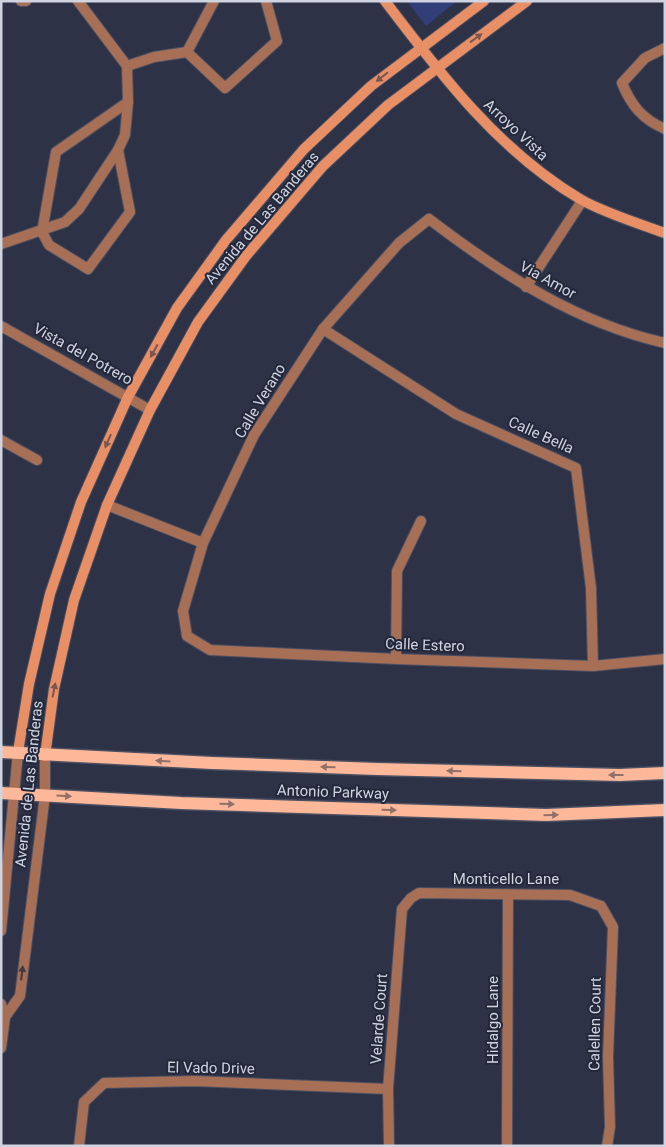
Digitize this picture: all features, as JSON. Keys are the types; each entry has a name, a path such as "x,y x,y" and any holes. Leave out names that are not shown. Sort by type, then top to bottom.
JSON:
{"main road":[{"name":"Arroyo Vista","path":"384,1 486,126 537,171 582,200 665,233"},
{"name":"Avenida de Las Banderas","path":"18,752 29,684 50,594 81,502 128,397 177,308 226,240 304,149 371,86 420,47 484,1"},
{"name":"Avenida de Las Banderas","path":"45,756 54,689 74,600 107,505 150,410 198,322 246,256 323,166 388,105 527,1"},
{"name":"Antonio Parkway","path":"1,752 18,752 45,756 491,772 620,775 665,773"},
{"name":"Antonio Parkway","path":"1,794 16,793 181,803 546,815 665,810"}],"street":[{"path":"21,1 26,1"},
{"path":"1,244 42,232 65,222 79,209 118,150 125,135 128,102 128,66 78,1"},
{"path":"187,52 214,1"},
{"path":"187,52 226,88 277,41 266,1"},
{"path":"665,48 645,58 622,83 631,104 657,126 665,129"},
{"path":"128,66 154,58 187,52"},
{"path":"118,150 130,212 88,269 49,245 42,232 56,152 128,102"},
{"path":"526,287 582,200"},
{"name":"Via Amor","path":"429,219 476,255 526,287 582,316 665,343"},
{"name":"Calle Verano","path":"188,636 183,611 203,543 254,435 323,329 399,242 429,219"},
{"name":"Vista del Potrero","path":"1,326 150,410"},
{"name":"Calle Bella","path":"323,329 456,414 576,468 591,588 593,666"},
{"path":"1,440 37,460"},
{"path":"107,505 203,543"},
{"path":"396,660 398,571 421,521"},
{"name":"Calle Estero","path":"188,636 210,650 396,660 593,666 665,659"},
{"name":"Avenida de Las Banderas","path":"1,931 16,793 18,752"},
{"name":"Avenida de Las Banderas","path":"5,1017 20,996 45,795 45,756"},
{"name":"Monticello Lane","path":"411,898 419,893 570,894 601,906"},
{"name":"Hidalgo Lane","path":"507,1146 508,895"},
{"name":"Velarde Court","path":"389,1146 388,1089 402,909 411,898"},
{"name":"Calellen Court","path":"601,906 613,927 608,1056 610,1127 607,1146"},
{"name":"Avenida de Las Banderas","path":"1,1004 5,1017 1,1048"},
{"name":"El Vado Drive","path":"79,1146 84,1102 104,1083 195,1081 388,1089"}],"shaded area":[{"path":"407,1 457,1 426,26"}]}
